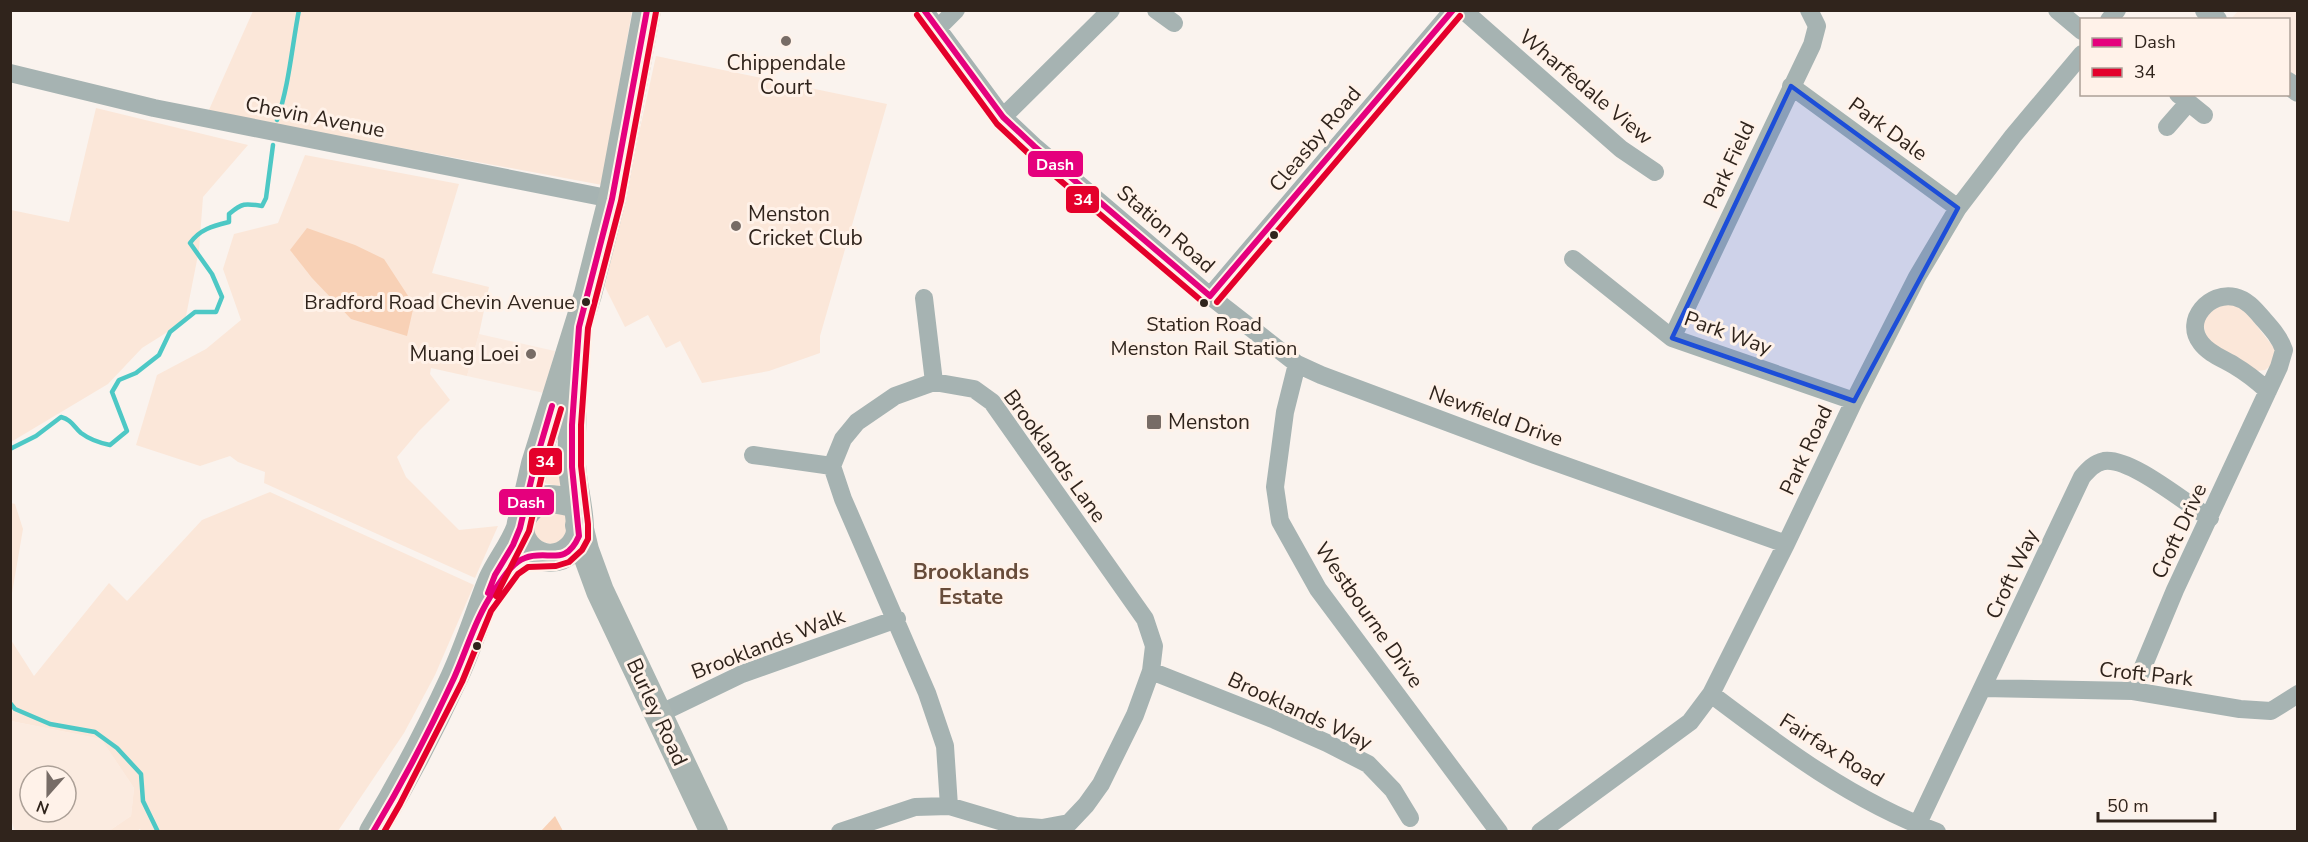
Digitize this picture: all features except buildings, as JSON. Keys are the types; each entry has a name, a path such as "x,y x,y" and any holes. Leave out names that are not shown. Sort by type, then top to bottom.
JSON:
{"main road":[{"path":"373,831 392,800 454,678 495,575 513,545 521,524 547,424 579,327 612,199 647,10"},
{"name":"Burley Road","path":"579,327 572,425 572,467 585,550 600,591 714,831"},
{"path":"483,607 512,567 525,558 547,557 565,554 574,545 579,536 578,514 550,499 541,500 532,505 521,524 524,544 547,557"},
{"name":"Burley Road","path":"547,557 567,562 580,570 600,591"}],"street":[{"name":"Station Road","path":"924,10 1003,117 1210,296"},
{"path":"937,28 956,10"},
{"path":"1003,117 1111,10"},
{"path":"1156,10 1174,23"},
{"name":"Cleasby Road","path":"1210,296 1453,10"},
{"name":"Wharfedale View","path":"1463,10 1621,149 1655,172"},
{"name":"Park Field","path":"1672,338 1812,45 1817,26 1809,10"},
{"path":"2057,10 2080,29"},
{"name":"Park Road","path":"1540,831 1689,723 1711,694 1917,277 1958,208 2013,136 2080,56"},
{"name":"Chevin Avenue","path":"10,73 154,108 612,199"},
{"name":"Park Dale","path":"1791,86 1958,208"},
{"path":"2167,127 2183,99 2204,115"},
{"name":"Park Way","path":"1573,260 1672,338 1854,401"},
{"name":"Newfield Drive","path":"1210,296 1297,364 1321,375 1535,455 1786,544"},
{"name":"Croft Drive","path":"2133,691 2175,590 2268,392 2284,350 2281,343 2246,302 2236,297 2225,296 2209,302 2196,319 2196,334 2200,342 2210,352 2237,367 2268,392"},
{"path":"924,298 934,382"},
{"name":"Westbourne Drive","path":"1297,364 1285,412 1275,487 1280,521 1318,589 1499,831"},
{"name":"Brooklands Lane","path":"832,466 843,439 857,422 895,396 934,382 974,389 992,402 1145,619 1154,646 1151,671 1135,715 1101,784 1069,823 1042,828 1016,826 949,806 915,807 880,825 840,831"},
{"path":"753,455 832,466 843,499 897,619 927,693 945,746 949,806"},
{"name":"Croft Way","path":"1916,828 2082,477 2091,466 2104,461 2119,462 2161,485 2210,518"},
{"name":"Brooklands Walk","path":"657,714 742,674 897,619"},
{"name":"Brooklands Way","path":"1151,671 1275,720 1368,764 1393,789 1410,818"},
{"name":"Croft Park","path":"1983,688 2133,691 2240,710 2271,711 2298,694"},
{"name":"Fairfax Road","path":"1711,694 1774,742 1868,802 1916,828 1937,831"}],"highlighted area":[{"path":"1791,86 1958,208 1854,401 1672,338"}],"shaded area":[{"path":"253,11 632,11 602,185 208,112"},
{"path":"2238,11 2297,11 2297,79 2290,72 2290,18 2232,18"},
{"name":"Menston Cricket Club","path":"656,56 887,104 820,336 820,353 769,371 702,383 680,341 666,348 648,315 625,327 605,287"},
{"path":"96,108 248,145 203,197 199,250 185,321 142,348 108,384 11,442 11,210 69,222"},
{"path":"305,155 459,184 432,273 489,287 479,334 467,376 431,368 430,374 450,400 397,457 406,477 459,530 498,526 475,578 264,483 265,472 238,462 230,456 200,466 136,445 157,375 206,349 241,320 223,269 234,234 278,223"},
{"path":"307,228 355,245 384,259 414,305 407,336 351,319 312,278 290,250"},
{"path":"2231,304 2242,307 2275,349 2273,364 2265,370 2257,371 2207,342 2203,322 2208,314 2214,309"},
{"path":"479,334 555,351 544,393 467,376"},
{"path":"547,470 560,470 564,487 543,483"},
{"path":"270,492 474,585 435,675 404,733 338,831 142,832 140,829 137,831 109,831 131,816 134,788 101,739 11,721 11,640 34,676 109,583 127,601 202,520"},
{"path":"11,503 15,504 23,529 11,599"},
{"path":"554,506 568,518 565,538 554,545 534,539 531,518"},
{"path":"11,721 101,739 134,788 131,816 109,831 15,831 11,820"},
{"path":"555,816 563,831 541,831"}],"waterway":[{"path":"277,120 287,80 299,10"},
{"path":"10,449 36,436 61,417 81,433 110,445 127,431 112,392 119,380 136,373 159,355 170,332 195,312 216,312 222,297 212,274 190,243 203,231 229,222 229,214 241,206 248,204 262,206 266,198 273,145"},
{"path":"10,703 15,709 50,724 95,732 117,748 141,774 143,801 158,832"}],"transit line":[{"name":"Dash","path":"373,832 435,717 482,611 504,577 515,564 525,558 541,555 555,556 568,552 579,536 572,467 572,425 579,327 612,199 647,10"},
{"name":"Dash","path":"924,10 1003,117 1210,296"},
{"name":"Dash","path":"1210,296 1453,10"},
{"name":"34","path":"384,832 462,682 491,611 518,574 528,567 556,566 569,562 582,550 588,539 581,466 581,425 588,328 621,201 656,12"},
{"name":"34","path":"917,15 997,124 1204,303"},
{"name":"34","path":"1217,302 1460,16"},
{"name":"Dash","path":"488,593 520,528 552,406"},
{"name":"34","path":"496,596 529,531 544,466 561,409"}],"place":[{"name":"Chippendale Court","path":"786,41"},
{"name":"Menston Cricket Club","path":"736,226"},
{"name":"Bradford Road Chevin Avenue","path":"586,302"},
{"name":"Station Road Menston Rail Station","path":"1204,303"},
{"name":"Muang Loei","path":"531,354"},
{"name":"Menston","path":"1154,422"}],"district":[{"name":"Brooklands Estate","path":"971,584"}]}
